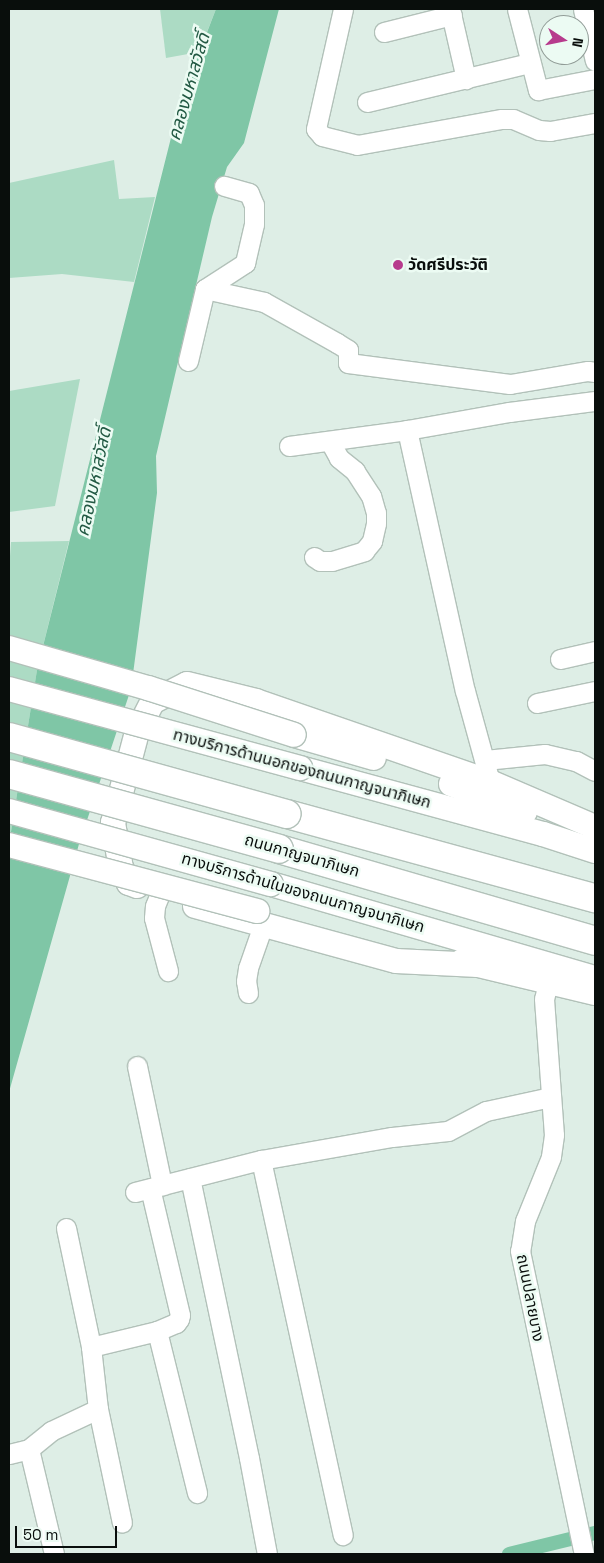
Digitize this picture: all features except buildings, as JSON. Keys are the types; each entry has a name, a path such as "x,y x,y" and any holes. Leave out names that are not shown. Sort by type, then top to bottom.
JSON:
{"highway":[{"path":"9,737 595,898"},
{"name":"ถนนกาญจนาภิเษก","path":"9,774 279,849 595,941"}],"main road":[{"path":"9,648 148,688 443,781 527,813 588,824"},
{"path":"588,824 488,771 256,701 187,684 152,702 137,732 113,823 121,868 130,883 159,896 260,918 479,954 522,976 595,993"},
{"name":"ทางบริการด้านนอกของถนนกาญจนาภิเษก","path":"9,689 544,834 595,851"},
{"name":"ทางบริการด้านในของถนนกาญจนาภิเษก","path":"9,811 272,884 479,954 595,978"},
{"path":"9,845 260,918"}],"street":[{"path":"342,9 316,129 322,136 357,145 502,119 513,119 539,130 550,131 595,123"},
{"path":"517,9 536,88 541,91 595,79"},
{"path":"583,9 595,61"},
{"path":"384,32 451,12 466,79"},
{"path":"367,102 530,63"},
{"path":"188,361 205,290 245,263 254,224 254,205 249,193 224,186"},
{"path":"205,290 264,302 348,350 348,363 510,384 588,371 595,372"},
{"path":"289,446 330,442 509,412 595,401"},
{"path":"407,430 465,691 488,771 545,754 576,761 595,771"},
{"path":"314,557 320,561 332,561 364,551 372,541 376,523 376,513 371,496 355,471 338,458 330,442"},
{"path":"560,659 595,652"},
{"path":"537,703 595,691"},
{"path":"159,896 155,906 154,918 168,970"},
{"path":"248,993 246,981 248,968 260,918"},
{"name":"ถนนปลายบาง","path":"548,983 544,999 554,1135 551,1157 524,1221 520,1251 584,1554"},
{"path":"90,1347 157,1331 176,1323 180,1315 149,1189 137,1066"},
{"path":"149,1189 261,1160 392,1137 448,1131 486,1111 551,1097"},
{"path":"261,1160 343,1535"},
{"path":"190,1178 244,1430 267,1554"},
{"path":"66,1228 90,1347 98,1409 122,1523"},
{"path":"157,1331 197,1493"},
{"path":"9,1454 29,1449 51,1432 98,1409"},
{"path":"29,1449 54,1554"}],"shaded area":[{"path":"160,9 216,9 199,52 166,58"},
{"path":"114,160 119,199 155,197 134,282 62,274 9,278 9,183"},
{"path":"80,379 55,506 9,512 9,391"},
{"path":"69,541 37,670 9,844 9,570 11,542"}],"water":[{"name":"คลองมหาสวัสดิ์","path":"216,9 279,9 244,143 227,167 212,217 156,456 157,493 131,689 79,844 9,1092 9,844 37,670 180,102"}],"waterway":[{"path":"509,1554 595,1533"}],"place":[{"name":"วัดศรีประวัติ","path":"398,265"}]}
